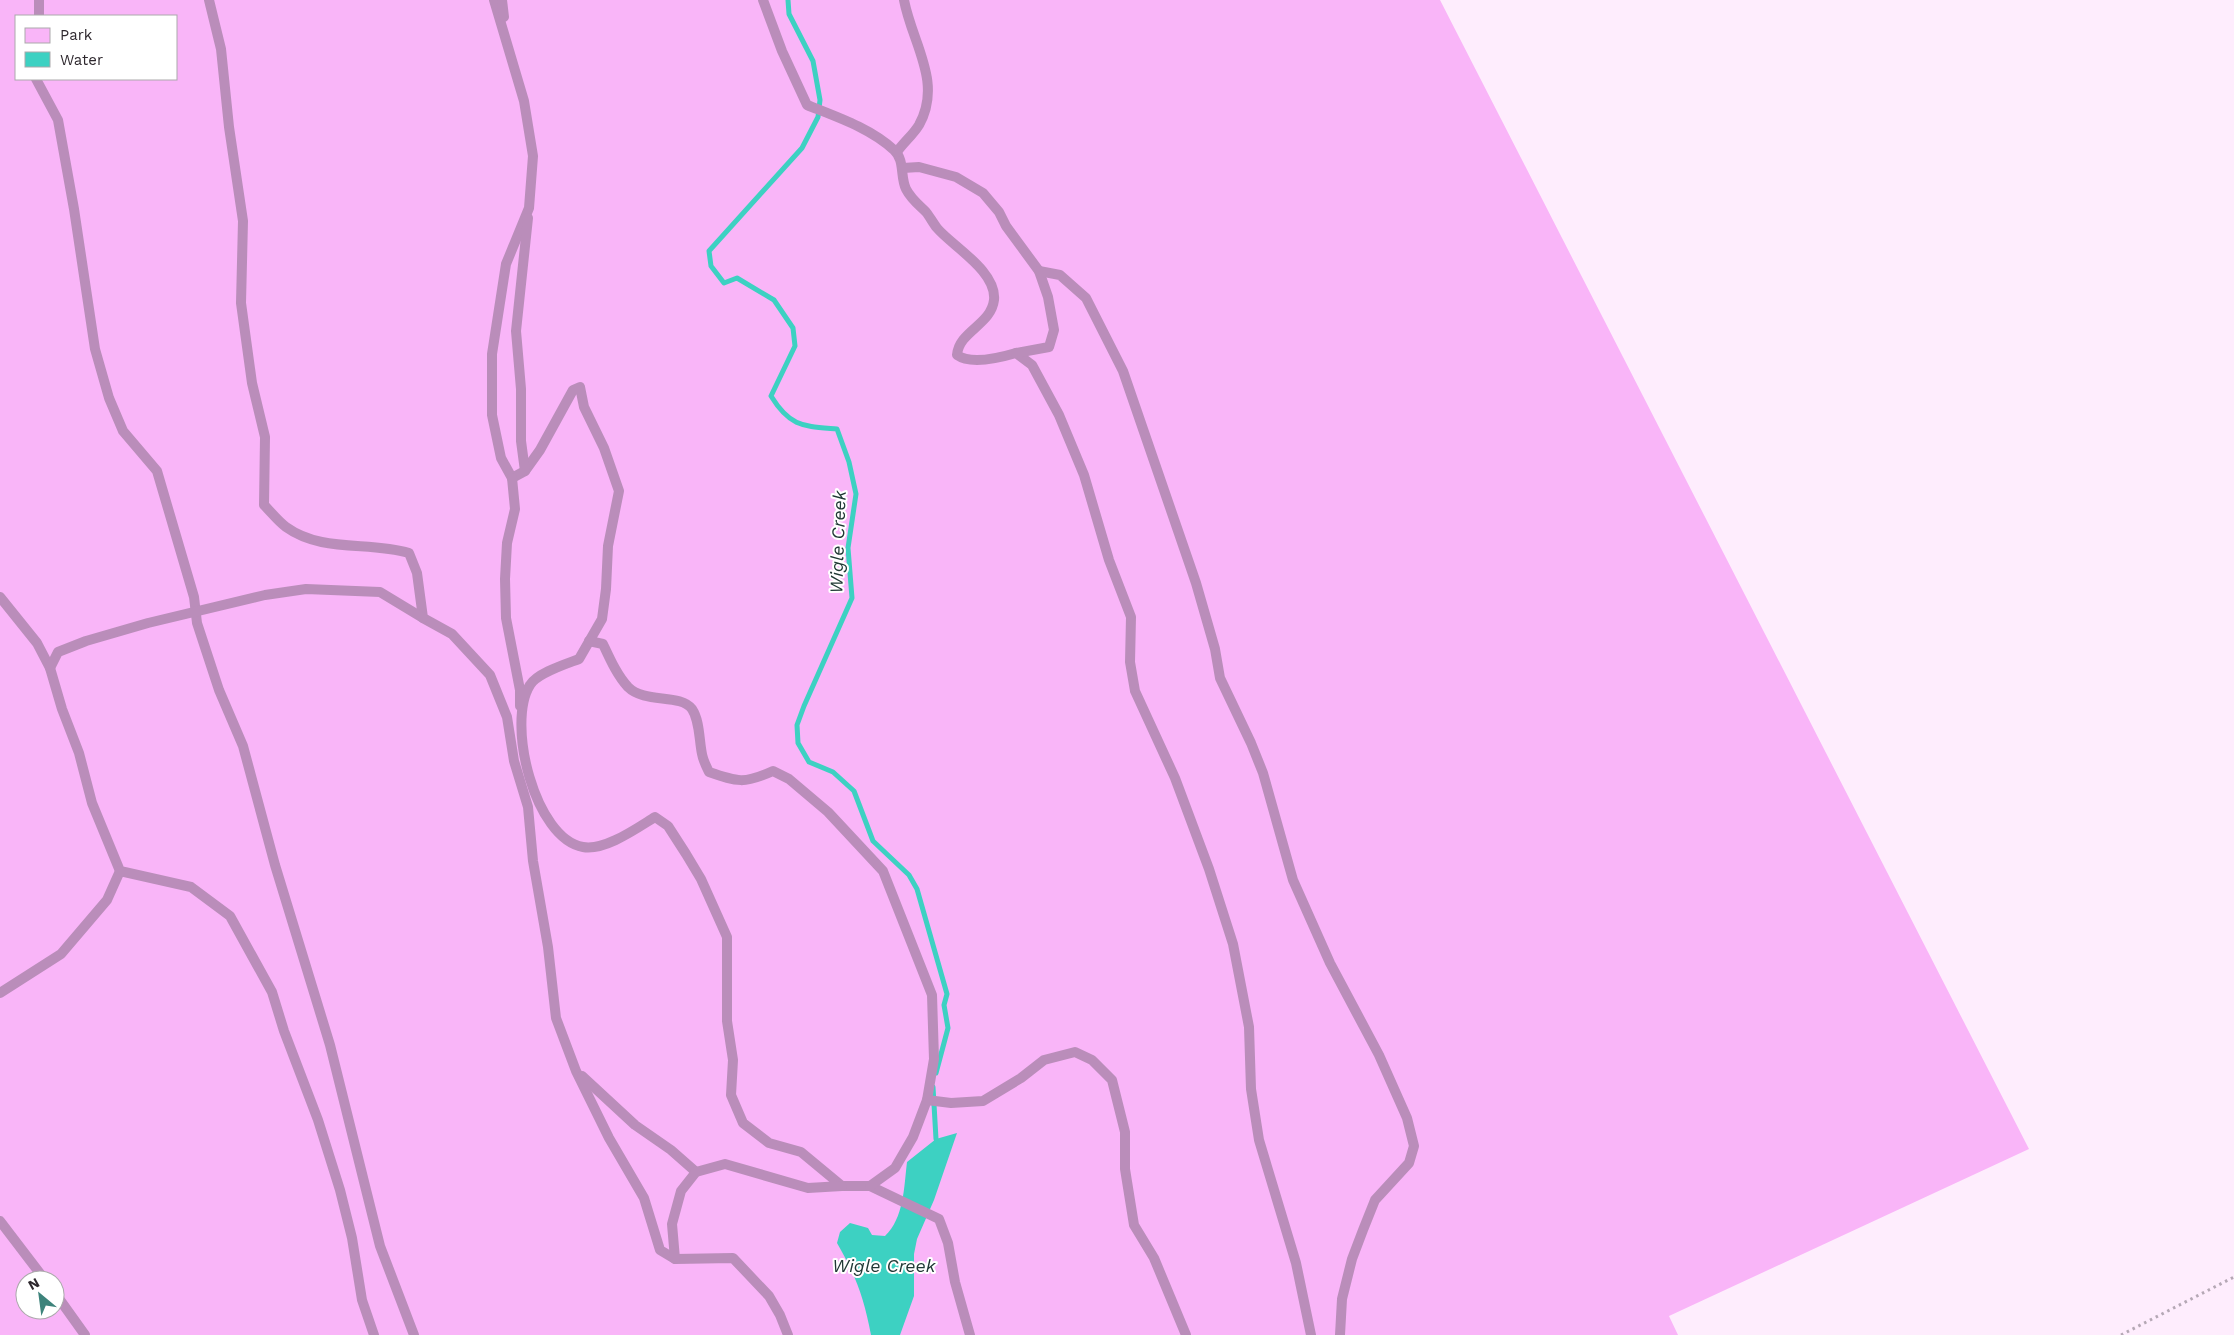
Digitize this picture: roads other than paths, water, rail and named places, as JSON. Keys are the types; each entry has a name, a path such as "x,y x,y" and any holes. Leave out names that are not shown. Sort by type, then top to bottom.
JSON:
{"lane":[{"path":"39,0 39,15"},
{"path":"209,0 221,49 229,127 243,221 241,303 252,383 265,437 264,505 285,526 303,537 332,545 391,548 409,553 417,573 422,618"},
{"path":"494,0 524,101 533,156 516,331 521,389 521,441 525,471"},
{"path":"502,0 505,35"},
{"path":"762,0 782,50 807,104 864,129 881,139 897,152 903,168 905,188 938,229 977,264 989,282 994,299 989,315 958,346 957,355 965,361 998,358 1049,347 1054,330 1048,297 1039,271 1006,226 999,212 983,193 956,177 919,167 903,168"},
{"path":"897,152 918,128 926,110 929,93 923,56 904,0"},
{"path":"37,80 58,120 74,209 95,349 109,398 123,431 157,470 194,597 197,623 219,690 242,746 275,865 330,1044 380,1246 414,1335"},
{"path":"529,208 506,264 492,354 492,414 501,458 512,478 515,509 507,543 505,579 506,618 520,690 523,756 538,803 562,837 583,847 605,845 655,817 668,826 701,879 727,937 727,1021 734,1060 731,1095 743,1123 769,1143 801,1152 842,1186"},
{"path":"1039,271 1060,275 1086,298 1123,371 1196,583 1215,649 1220,678 1263,773 1293,880 1326,955 1379,1055 1407,1118 1414,1146 1409,1163 1375,1200 1352,1259 1342,1299 1340,1335"},
{"path":"1016,353 1032,365 1059,415 1084,475 1109,560 1131,617 1130,662 1135,691 1175,778 1209,869 1233,944 1249,1027 1251,1089 1259,1140 1296,1263 1311,1335"},
{"path":"512,478 525,471 540,450 573,390 580,387 584,407 604,448 619,491 608,546 606,589 602,619 579,659 554,667 530,685 520,717"},
{"path":"50,668 58,652 86,641 196,611 265,595 306,589 380,592 452,634 490,675 507,717 514,761 528,807 533,861 548,947 556,1018 576,1070 609,1138 644,1198 660,1250 675,1259 733,1258 769,1296 780,1315 788,1335"},
{"path":"0,597 37,643 50,668 62,709 79,753 92,803 120,871 107,900 61,954 0,993"},
{"path":"589,641 604,644 613,666 629,689 653,699 677,700 691,709 699,731 702,756 709,772 736,781 755,779 773,771 790,779 828,812 883,871 932,995 934,1059 927,1100 913,1137 895,1168 870,1186"},
{"path":"120,871 191,887 230,916 272,992 284,1031 318,1120 340,1190 352,1238 362,1300 374,1335"},
{"path":"927,1100 951,1103 983,1101 1021,1078 1044,1060 1075,1052 1092,1060 1112,1080 1125,1132 1126,1169 1134,1225 1154,1258 1186,1335"},
{"path":"576,1070 624,1116 671,1150 696,1172"},
{"path":"675,1259 672,1224 681,1191 696,1172 725,1164 808,1188 870,1186 939,1219 948,1243 955,1282 970,1335"},
{"path":"0,1222 37,1270"},
{"path":"65,1307 85,1335"}],"water":[{"name":"Wigle Creek","path":"957,1133 934,1200 917,1239 914,1254 914,1296 900,1335 871,1335 859,1288 837,1243 840,1232 850,1223 868,1228 872,1235 885,1236 891,1229 900,1211 907,1162 936,1139"}],"waterway":[{"name":"Wigle Creek","path":"788,0 789,14 813,61 820,100 818,117 802,148 709,251 711,266 724,283 737,278 774,300 793,328 795,346 771,396 785,414 798,423 837,429 849,462 856,494 848,548 852,598 804,706 797,725 798,743 809,762 833,772 854,791 873,841 909,875 917,889 947,994 944,1005 948,1028 936,1073"},
{"name":"Wigle Creek","path":"933,1087 936,1139"}]}
